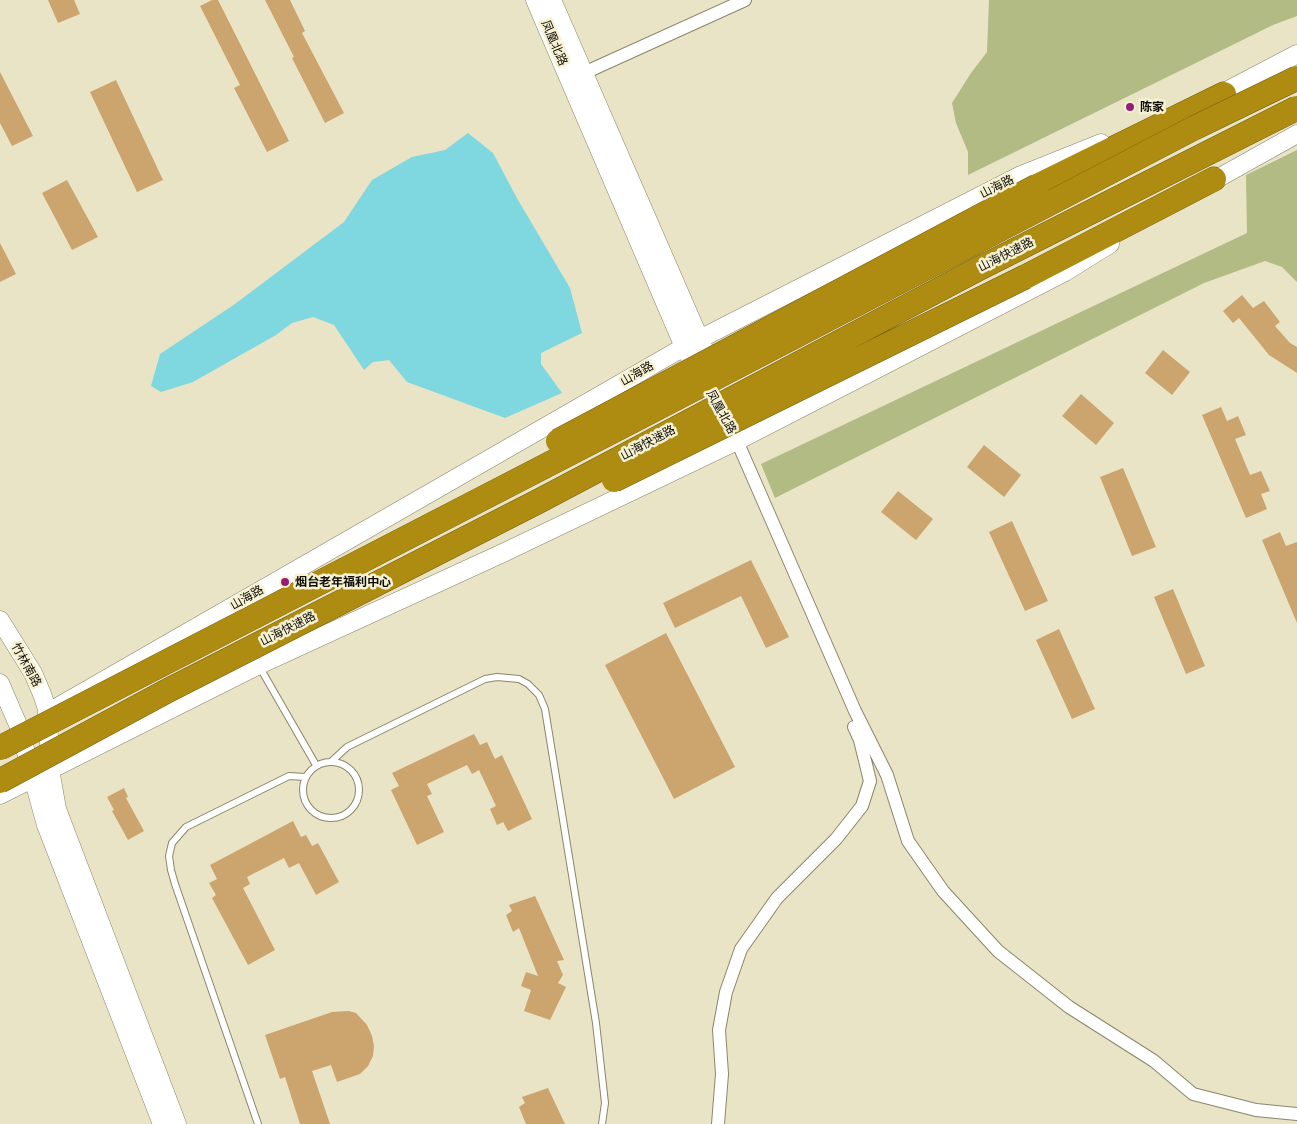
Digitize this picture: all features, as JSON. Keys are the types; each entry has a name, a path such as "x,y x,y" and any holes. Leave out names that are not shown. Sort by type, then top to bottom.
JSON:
{"highway":[{"name":"山海快速路","path":"0,748 1194,128 1297,78"},
{"path":"400,540 540,450 1037,186 1224,94"},
{"name":"山海快速路","path":"0,781 234,657 539,501 978,269 1297,108"},
{"path":"234,657 475,549 1025,277 1214,180"}],"main road":[{"name":"凤凰北路","path":"536,0 738,441"},
{"name":"凤凰北路","path":"552,0 584,73 692,343"},
{"name":"山海路","path":"0,737 48,712 692,343 1021,175 1224,94 1297,54"},
{"path":"0,795 259,665 506,552 738,441 1065,272 1214,180 1297,134"},
{"name":"竹林南路","path":"0,620 33,672 48,712 50,769 57,809 177,1124"},
{"path":"0,683 19,727 46,825 162,1124"}],"street":[{"path":"584,73 745,0"},
{"path":"738,441 855,711 887,776 908,841 944,891 998,952 1069,1007 1154,1061 1192,1094 1256,1110 1297,1114"},
{"path":"718,1124 722,1074 720,1030 726,992 741,949 777,898 836,839 862,806 870,781 860,740 836,688 820,631"}],"lane":[{"path":"259,665 316,765"},
{"path":"332,761 347,766 358,778 360,795 353,809 339,818 323,818 309,808 302,794 305,777 316,765 332,761 347,748 485,679 497,677 519,679 528,684 539,695 545,709 596,1023 605,1104 602,1124"},
{"path":"258,1124 175,884 170,856 172,843 186,827 289,776 305,777"}],"green space":[{"path":"989,0 1297,0 1297,16 1273,25 968,175 968,152 956,123 952,103 987,52"},
{"path":"1297,150 1297,282 1282,267 1265,261 1204,283 775,498 761,464 1247,233 1246,175"}],"water":[{"path":"468,133 493,153 518,200 570,288 582,333 541,353 541,364 562,393 505,418 407,382 389,360 373,362 364,370 334,325 313,317 292,323 276,335 193,382 161,392 151,386 160,354 235,304 344,222 372,180 412,157 445,150"}],"building":[{"path":"48,0 74,0 80,14 58,23"},
{"path":"212,0 218,0 289,141 267,152 234,88 240,85 200,6"},
{"path":"265,0 290,0 305,31 302,33 344,113 325,123"},
{"path":"0,72 33,136 12,146 0,123"},
{"path":"116,80 163,180 137,192 90,92"},
{"path":"67,180 98,237 72,250 42,193"},
{"path":"0,243 16,274 0,282"},
{"path":"1242,295 1253,308 1264,301 1280,322 1275,326 1290,343 1297,347 1297,373 1269,355 1239,318 1233,323 1223,311"},
{"path":"1163,350 1190,372 1172,395 1145,373"},
{"path":"1081,394 1114,423 1096,445 1062,416"},
{"path":"1221,407 1227,421 1238,416 1246,435 1235,439 1250,475 1261,471 1270,491 1261,494 1267,509 1246,518 1202,415"},
{"path":"984,445 1021,475 1004,497 967,467"},
{"path":"1123,468 1156,547 1132,556 1100,477"},
{"path":"898,491 933,519 916,540 881,512"},
{"path":"1012,521 1048,601 1025,611 989,532"},
{"path":"1280,532 1286,546 1297,542 1297,623 1262,540"},
{"path":"751,560 789,637 766,648 741,596 675,628 663,603"},
{"path":"1173,589 1205,666 1186,674 1154,597"},
{"path":"1059,629 1095,709 1072,719 1036,640"},
{"path":"666,633 735,767 674,799 605,665"},
{"path":"474,734 480,745 487,742 495,759 502,755 532,819 508,831 503,822 497,825 490,809 496,806 479,770 472,774 467,765 427,784 432,794 427,796 444,832 417,845 391,790 399,786 392,773"},
{"path":"124,788 128,797 126,798 144,831 128,840 112,811 114,810 107,797"},
{"path":"293,821 301,837 306,835 312,846 318,843 339,882 316,895 299,863 289,868 284,858 247,877 250,884 243,888 275,950 248,965 212,898 216,895 209,883 217,879 210,865"},
{"path":"535,896 564,960 557,961 563,975 558,983 566,987 550,1020 524,1011 531,990 521,986 526,972 538,976 519,928 513,932 506,915 512,911 509,905"},
{"path":"349,1011 356,1013 367,1025 374,1046 373,1056 368,1066 360,1074 337,1082 331,1065 312,1071 330,1124 300,1124 285,1077 280,1079 265,1035 332,1012"},
{"path":"548,1088 565,1124 526,1124 519,1107 525,1103 522,1097"}],"place":[{"name":"陈家","path":"1130,107"},
{"name":"烟台老年福利中心","path":"285,582"}]}
